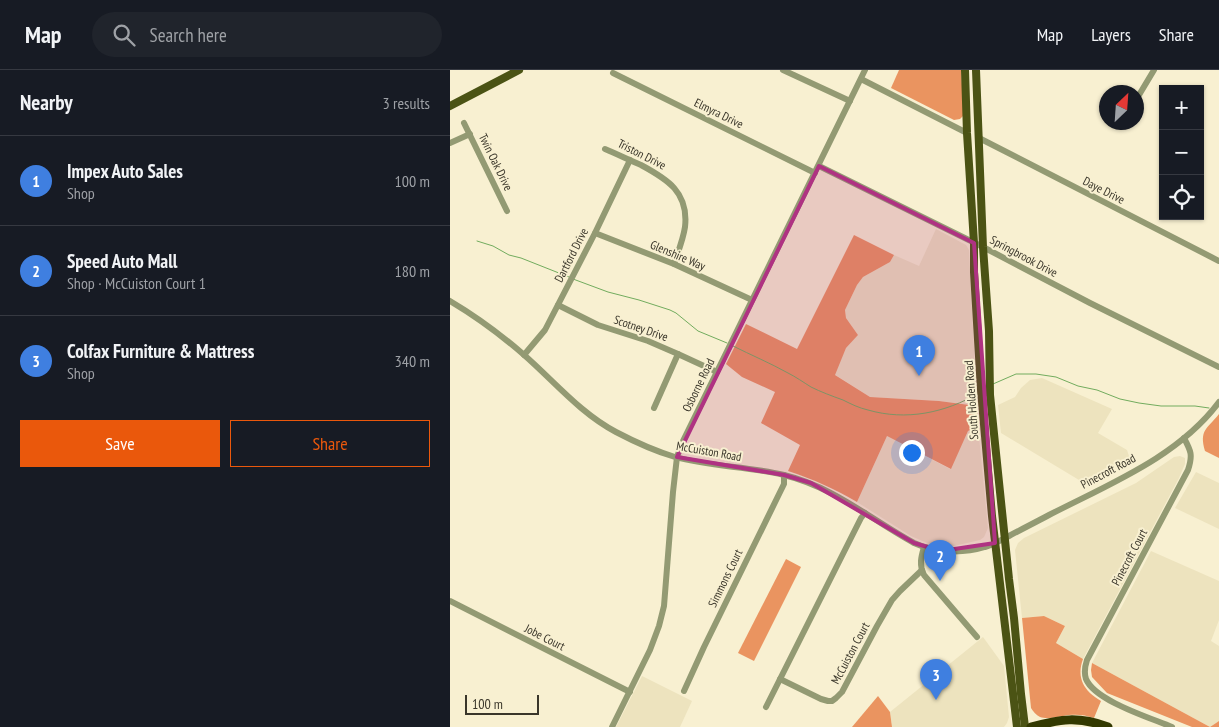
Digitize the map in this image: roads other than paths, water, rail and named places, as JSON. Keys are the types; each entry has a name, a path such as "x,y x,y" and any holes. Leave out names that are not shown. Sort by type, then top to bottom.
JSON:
{"highway":[{"path":"1031,727 1074,719 1096,722 1108,727"}],"main road":[{"path":"450,106 519,70"},
{"name":"South Holden Road","path":"965,70 981,390 995,543 1018,727"},
{"name":"South Holden Road","path":"976,70 989,331 990,395 1025,727"}],"street":[{"path":"783,70 850,101"},
{"name":"Osborne Road","path":"612,727 650,650 664,606 673,492 677,457 682,443 866,70"},
{"path":"1144,87 1154,70"},
{"name":"Elmyra Drive","path":"613,73 816,173"},
{"path":"861,79 967,132"},
{"name":"Twin Oak Drive","path":"464,122 507,210"},
{"path":"450,143 470,134"},
{"name":"Daye Drive","path":"979,138 1219,261"},
{"name":"Triston Drive","path":"605,148 664,178 673,185 682,201 685,212 682,240 674,264"},
{"name":"Dartford Drive","path":"524,355 545,330 630,160"},
{"name":"Springbrook Drive","path":"819,166 984,247 1090,303 1219,367"},
{"name":"Glenshire Way","path":"594,233 674,264 752,300"},
{"name":"McCuiston Road","path":"450,301 491,327 582,409 598,421 647,447 677,457 712,464 784,474 823,488 903,537 924,547 941,551 957,551 985,547 995,543"},
{"name":"Scotney Drive","path":"558,304 598,325 648,341 717,372"},
{"path":"654,408 678,354"},
{"name":"Pinecroft Road","path":"995,543 1160,455 1193,430 1219,402"},
{"name":"Pinecroft Court","path":"1172,727 1110,702 1090,686 1085,670 1087,660 1188,470 1192,460 1191,452 1184,438"},
{"name":"Simmons Court","path":"684,691 784,484 784,474"},
{"path":"766,707 865,513"},
{"path":"924,547 920,563 927,579 977,637"},
{"name":"McCuiston Court","path":"780,679 824,700 832,701 836,698 844,689 892,600 922,570"},
{"name":"Jobe Court","path":"450,602 630,692"}],"waterway":[{"path":"477,241 569,277"},
{"path":"573,279 608,292 670,310 698,331 727,343"},
{"path":"733,346 781,369 819,391 861,408 882,413 897,415 925,413 953,406 979,393"},
{"path":"993,384 1016,374 1036,374 1056,377 1078,386 1139,403 1209,408"}],"place":[{"name":"Impex Auto Sales","path":"919,376"},
{"name":"Speed Auto Mall","path":"940,581"},
{"name":"Colfax Furniture & Mattress","path":"936,700"}]}
